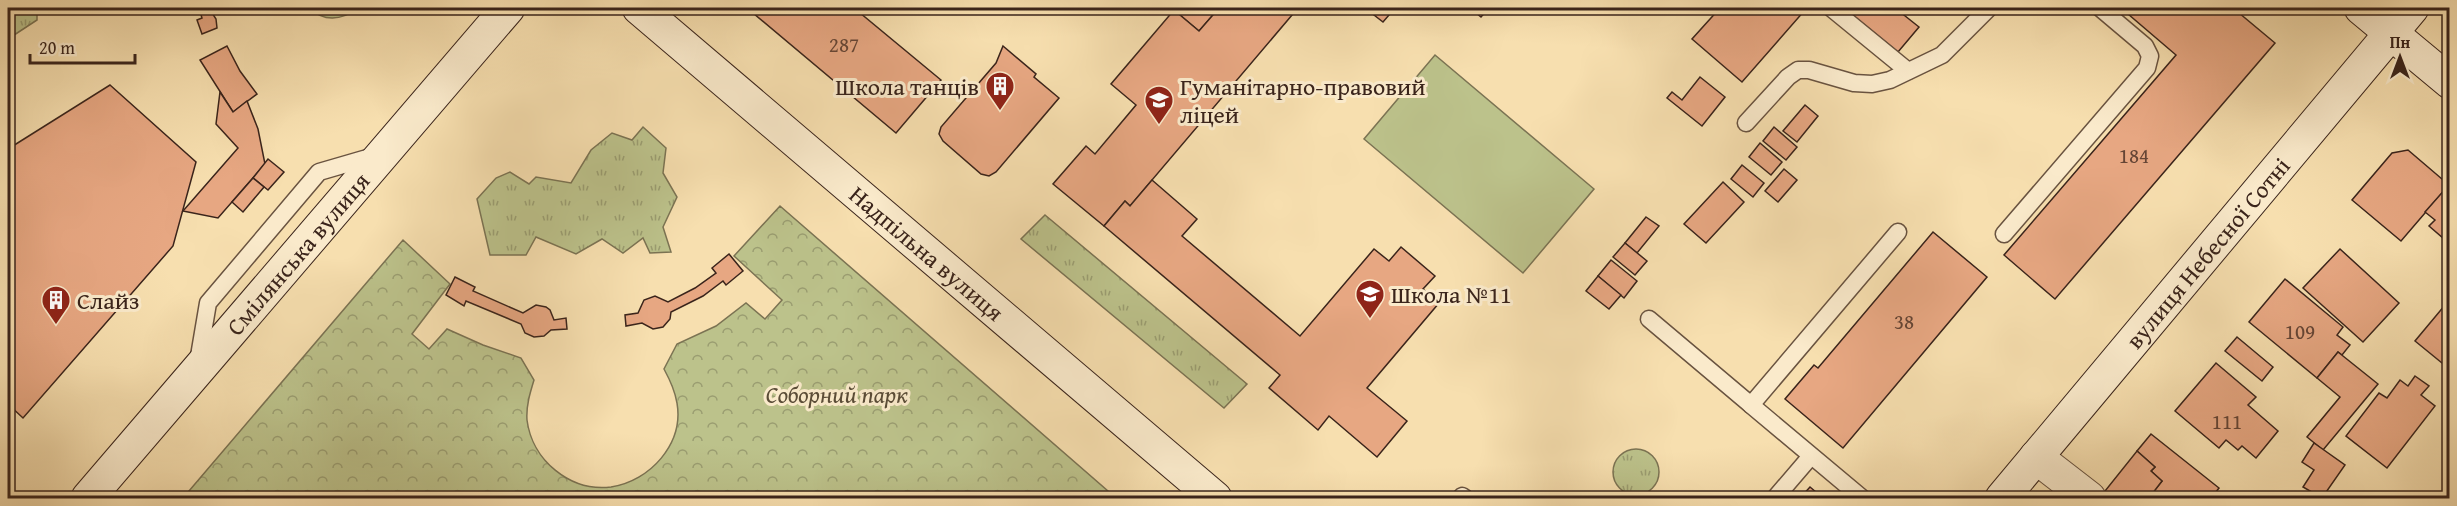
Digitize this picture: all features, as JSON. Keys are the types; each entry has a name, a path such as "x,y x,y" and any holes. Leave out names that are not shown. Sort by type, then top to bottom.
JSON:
{"main road":[{"name":"Смілянська вулиця","path":"88,498 508,8"},
{"name":"Надпільна вулиця","path":"639,8 1215,498"},
{"path":"2361,8 2450,82"},
{"name":"вулиця Небесної Сотні","path":"2002,498 2412,8"},
{"path":"2036,457 2089,498"}],"lane":[{"path":"1831,8 1908,72"},
{"path":"1746,123 1788,77 1798,70 1809,70 1854,82 1872,84 1908,72 1947,51 1989,8"},
{"path":"2004,234 2146,68 2150,56 2145,46 2100,8"},
{"path":"1751,405 1898,232"},
{"path":"1649,319 1862,498"},
{"path":"1775,498 1811,456"}],"green space":[{"path":"8,8 37,8 37,20 8,39"},
{"path":"309,8 359,8 340,17 327,18"},
{"path":"1435,55 1594,189 1523,273 1364,139"},
{"path":"643,127 666,148 663,173 677,197 663,227 671,252 650,253 643,238 623,253 602,239 576,254 536,237 526,255 490,255 477,199 496,178 510,172 529,184 536,177 571,183 591,150 612,133 632,140"},
{"name":"Соборний парк","path":"780,206 1116,498 183,498 403,240 450,284 412,334 429,349 447,329 521,358 534,380 527,410 530,435 545,460 568,479 596,487 611,487 639,477 661,458 675,433 678,418 677,403 664,369 677,344 716,326 746,303 765,319 782,300 734,256"},
{"path":"1045,215 1247,384 1224,408 1021,239"},
{"path":"1636,449 1652,456 1659,472 1652,488 1636,495 1620,488 1613,472 1620,456"}],"building":[{"path":"199,8 209,8 216,19 217,28 202,34 197,20 202,18"},
{"path":"747,8 854,8 941,80 896,133"},
{"path":"1176,8 1219,8 1199,31 1174,10"},
{"name":"Гуманітарно-правовий ліцей","path":"1219,8 1298,8 1130,206 1125,201 1104,226 1053,184 1086,146 1095,154 1136,105 1111,84 1174,10 1199,31"},
{"path":"1365,8 1395,8 1383,22"},
{"path":"1470,8 1489,8 1481,17"},
{"path":"1720,8 1801,8 1805,10 1742,82 1692,39"},
{"path":"1844,8 1895,8 1919,27 1898,52"},
{"path":"2121,8 2233,8 2275,43 2055,299 2004,255 2176,55"},
{"path":"227,46 240,71 257,94 233,112 200,60"},
{"name":"Школа танців","path":"1003,46 1036,74 1034,77 1059,98 996,172 989,176 981,174 943,141 939,134 941,127 996,63"},
{"path":"1700,77 1725,97 1702,126 1667,98 1672,92 1682,100"},
{"name":"Слайз","path":"110,85 196,162 173,246 23,418 8,404 8,149"},
{"path":"220,92 233,112 247,101 258,129 265,164 218,218 183,211 238,148 216,124"},
{"path":"1805,105 1818,116 1797,142 1783,131"},
{"path":"1774,127 1797,147 1786,160 1763,141"},
{"path":"1760,143 1782,162 1771,175 1749,157"},
{"path":"2408,150 2449,185 2401,241 2352,200 2392,153"},
{"path":"268,159 284,172 268,190 253,178"},
{"path":"1742,165 1764,183 1753,197 1731,179"},
{"path":"1784,169 1797,180 1778,202 1765,191"},
{"path":"253,178 264,187 243,212 232,202"},
{"name":"Школа №11","path":"1152,180 1197,219 1182,236 1300,336 1374,249 1389,261 1401,247 1435,276 1423,289 1439,303 1367,388 1407,421 1377,457 1329,416 1318,430 1269,388 1280,375 1104,226 1125,201 1130,206"},
{"path":"1723,182 1744,202 1706,243 1684,224"},
{"path":"2447,187 2450,190 2450,244 2429,226 2435,220 2425,212"},
{"path":"1646,217 1659,226 1637,253 1625,243"},
{"path":"1933,232 1987,277 1843,448 1785,399 1814,365 1818,368"},
{"path":"1625,243 1647,261 1635,275 1613,257"},
{"path":"2340,249 2399,303 2363,342 2303,288"},
{"path":"729,254 743,271 726,285 723,281 703,296 671,312 670,319 663,327 653,329 642,323 626,326 625,315 638,313 644,300 655,296 668,302 695,288 716,273 712,268"},
{"path":"1611,260 1637,281 1624,298 1598,276"},
{"path":"1598,276 1621,295 1609,309 1586,291"},
{"path":"455,277 475,287 473,291 523,313 536,305 546,307 550,310 554,320 566,318 567,329 551,330 544,336 534,337 525,333 521,324 466,301 464,306 446,295"},
{"path":"2285,279 2343,327 2337,335 2350,345 2342,355 2338,352 2317,378 2249,322"},
{"path":"2450,299 2450,353 2442,363 2415,341"},
{"path":"2237,337 2273,367 2262,381 2225,351"},
{"path":"2338,352 2378,384 2323,450 2307,437 2340,397 2317,378"},
{"path":"2216,363 2256,397 2248,405 2278,431 2256,458 2242,446 2238,450 2226,440 2219,448 2175,411"},
{"path":"2415,376 2429,386 2421,395 2435,406 2387,468 2346,436 2379,393 2387,398 2400,380 2408,386"},
{"path":"2151,434 2219,488 2211,498 2161,498 2153,492 2162,481 2151,471 2155,467 2137,451"},
{"path":"2314,443 2345,465 2322,498 2303,487 2314,470 2302,462"},
{"path":"2137,451 2155,467 2151,471 2162,481 2149,498 2104,498 2101,496"},
{"path":"1810,487 1823,498 1800,498"}],"place":[{"name":"Школа танців","path":"1000,112"},
{"name":"Гуманітарно-правовий ліцей","path":"1159,126"},
{"name":"Школа №11","path":"1370,320"},
{"name":"Слайз","path":"56,326"}]}
